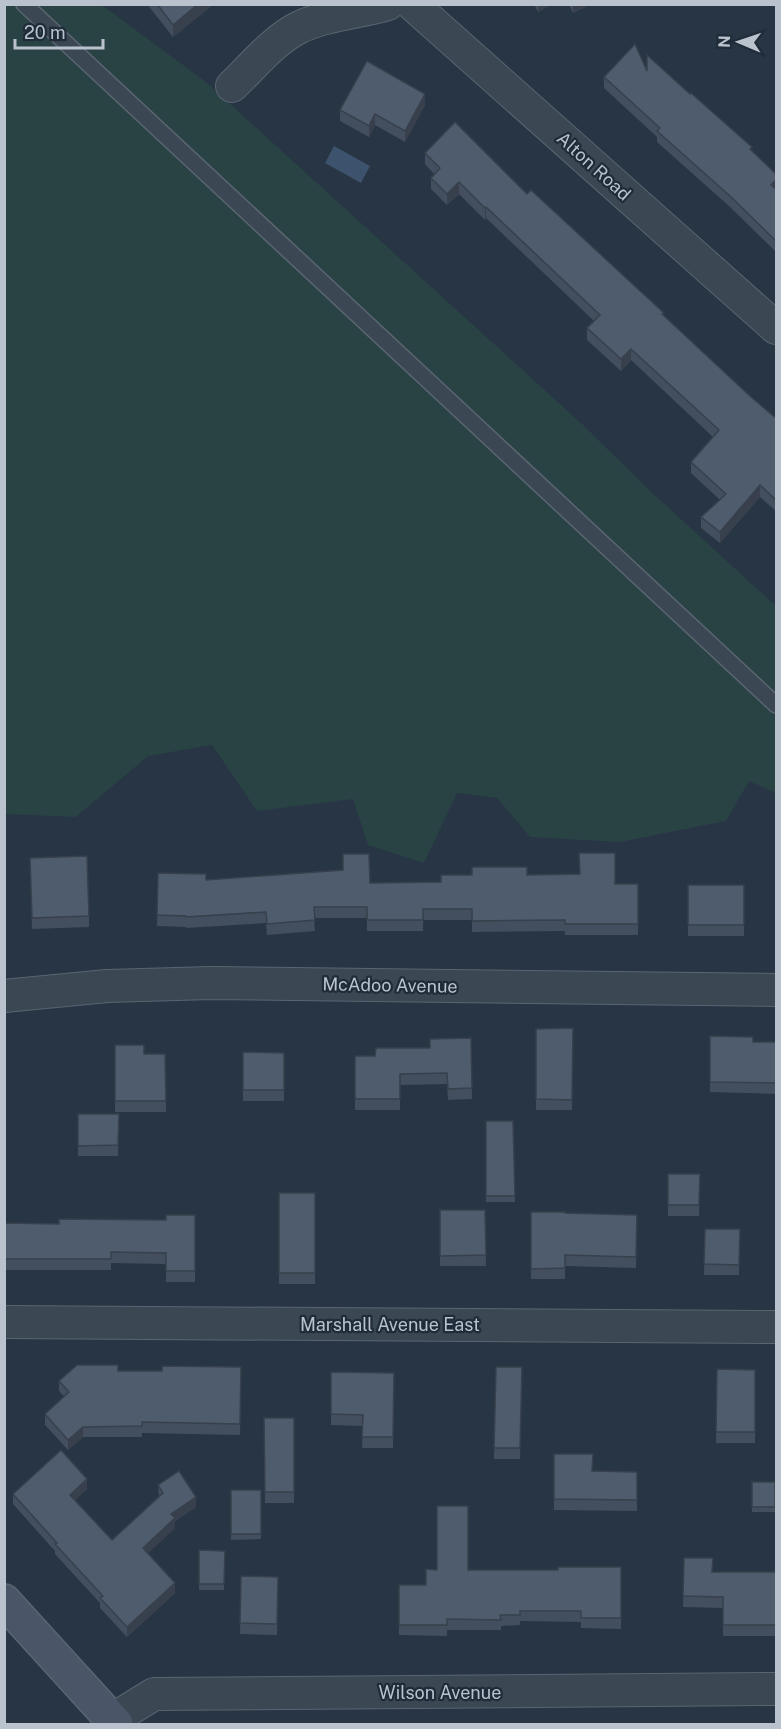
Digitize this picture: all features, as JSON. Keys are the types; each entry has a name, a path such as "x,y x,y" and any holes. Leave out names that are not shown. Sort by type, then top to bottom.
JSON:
{"main road":[{"path":"4,1601 111,1723"}],"street":[{"path":"232,86 271,48 298,28 327,17 388,4"},
{"name":"Alton Road","path":"412,4 777,328"},
{"name":"McAdoo Avenue","path":"4,996 107,986 211,983 777,990"},
{"name":"Marshall Avenue East","path":"4,1322 777,1327"},
{"name":"Wilson Avenue","path":"111,1723 154,1694 777,1689"}],"lane":[{"path":"24,4 777,705"}],"green space":[{"path":"5,5 102,5 206,82 582,424 647,488 776,606 776,793 749,781 726,821 620,842 530,837 497,798 457,793 424,863 368,845 353,799 257,811 212,745 148,756 76,817 5,814"}],"water":[{"path":"334,146 370,166 361,183 325,163"}],"building":[{"path":"157,4 198,4 173,25"},
{"path":"635,44 647,71 647,55 752,147 750,149 777,175 777,179 771,185 777,190 777,242 730,196 657,131 660,128 604,77"},
{"path":"367,61 425,94 405,131 375,114 369,126 340,110"},
{"path":"455,122 527,194 531,190 777,419 777,501 760,485 720,532 701,517 726,494 691,462 719,430 631,349 621,359 587,328 600,315 459,182 447,194 431,178 440,168 425,153"},
{"path":"579,853 615,853 615,884 638,884 638,924 565,924 565,920 472,921 472,909 423,909 423,920 367,920 367,907 314,907 315,920 267,924 266,912 186,917 157,915 158,873 206,874 206,880 343,870 343,854 369,854 370,883 441,882 441,875 472,875 472,867 527,867 527,875 580,874"},
{"path":"87,856 89,916 32,918 30,858"},
{"path":"688,885 744,885 744,925 688,925"},
{"path":"573,1028 572,1100 536,1099 536,1029"},
{"path":"710,1036 753,1037 753,1042 777,1042 777,1083 710,1082"},
{"path":"471,1038 472,1088 448,1089 447,1073 400,1074 400,1099 355,1099 355,1056 375,1056 376,1048 430,1048 430,1039"},
{"path":"115,1045 144,1045 144,1054 165,1054 166,1101 115,1101"},
{"path":"243,1052 284,1053 284,1090 243,1090"},
{"path":"78,1114 119,1114 118,1145 78,1146"},
{"path":"486,1121 513,1121 515,1196 486,1196"},
{"path":"668,1174 700,1174 699,1205 668,1205"},
{"path":"279,1193 315,1193 315,1273 279,1273"},
{"path":"440,1210 485,1210 486,1255 440,1256"},
{"path":"531,1212 637,1215 636,1257 565,1255 565,1268 531,1269"},
{"path":"166,1215 195,1215 195,1271 166,1271 166,1253 111,1252 111,1259 4,1259 4,1223 59,1224 59,1219 166,1220"},
{"path":"705,1229 740,1229 739,1265 704,1264"},
{"path":"77,1365 118,1365 118,1371 162,1371 162,1366 241,1367 240,1424 142,1422 142,1426 83,1427 68,1440 45,1414 69,1392 59,1381"},
{"path":"496,1367 522,1367 520,1448 494,1448"},
{"path":"717,1369 755,1370 755,1432 716,1432"},
{"path":"331,1372 394,1373 393,1437 362,1437 363,1415 331,1414"},
{"path":"264,1418 294,1418 294,1492 265,1492"},
{"path":"61,1450 87,1479 70,1495 112,1540 163,1493 158,1485 179,1471 196,1497 171,1514 175,1518 143,1548 175,1583 127,1627 100,1598 103,1596 13,1494"},
{"path":"554,1454 593,1454 592,1471 637,1472 637,1500 554,1499"},
{"path":"752,1482 775,1482 775,1507 752,1507"},
{"path":"231,1490 261,1490 261,1534 231,1534"},
{"path":"437,1506 468,1506 468,1570 621,1567 621,1618 581,1618 581,1611 520,1611 520,1615 500,1615 501,1620 447,1619 447,1625 399,1625 399,1585 426,1585 426,1569 437,1570"},
{"path":"199,1550 225,1551 224,1584 199,1584"},
{"path":"684,1558 713,1558 712,1572 776,1572 776,1625 723,1625 723,1597 683,1596"},
{"path":"241,1576 278,1577 277,1624 240,1623"}]}
